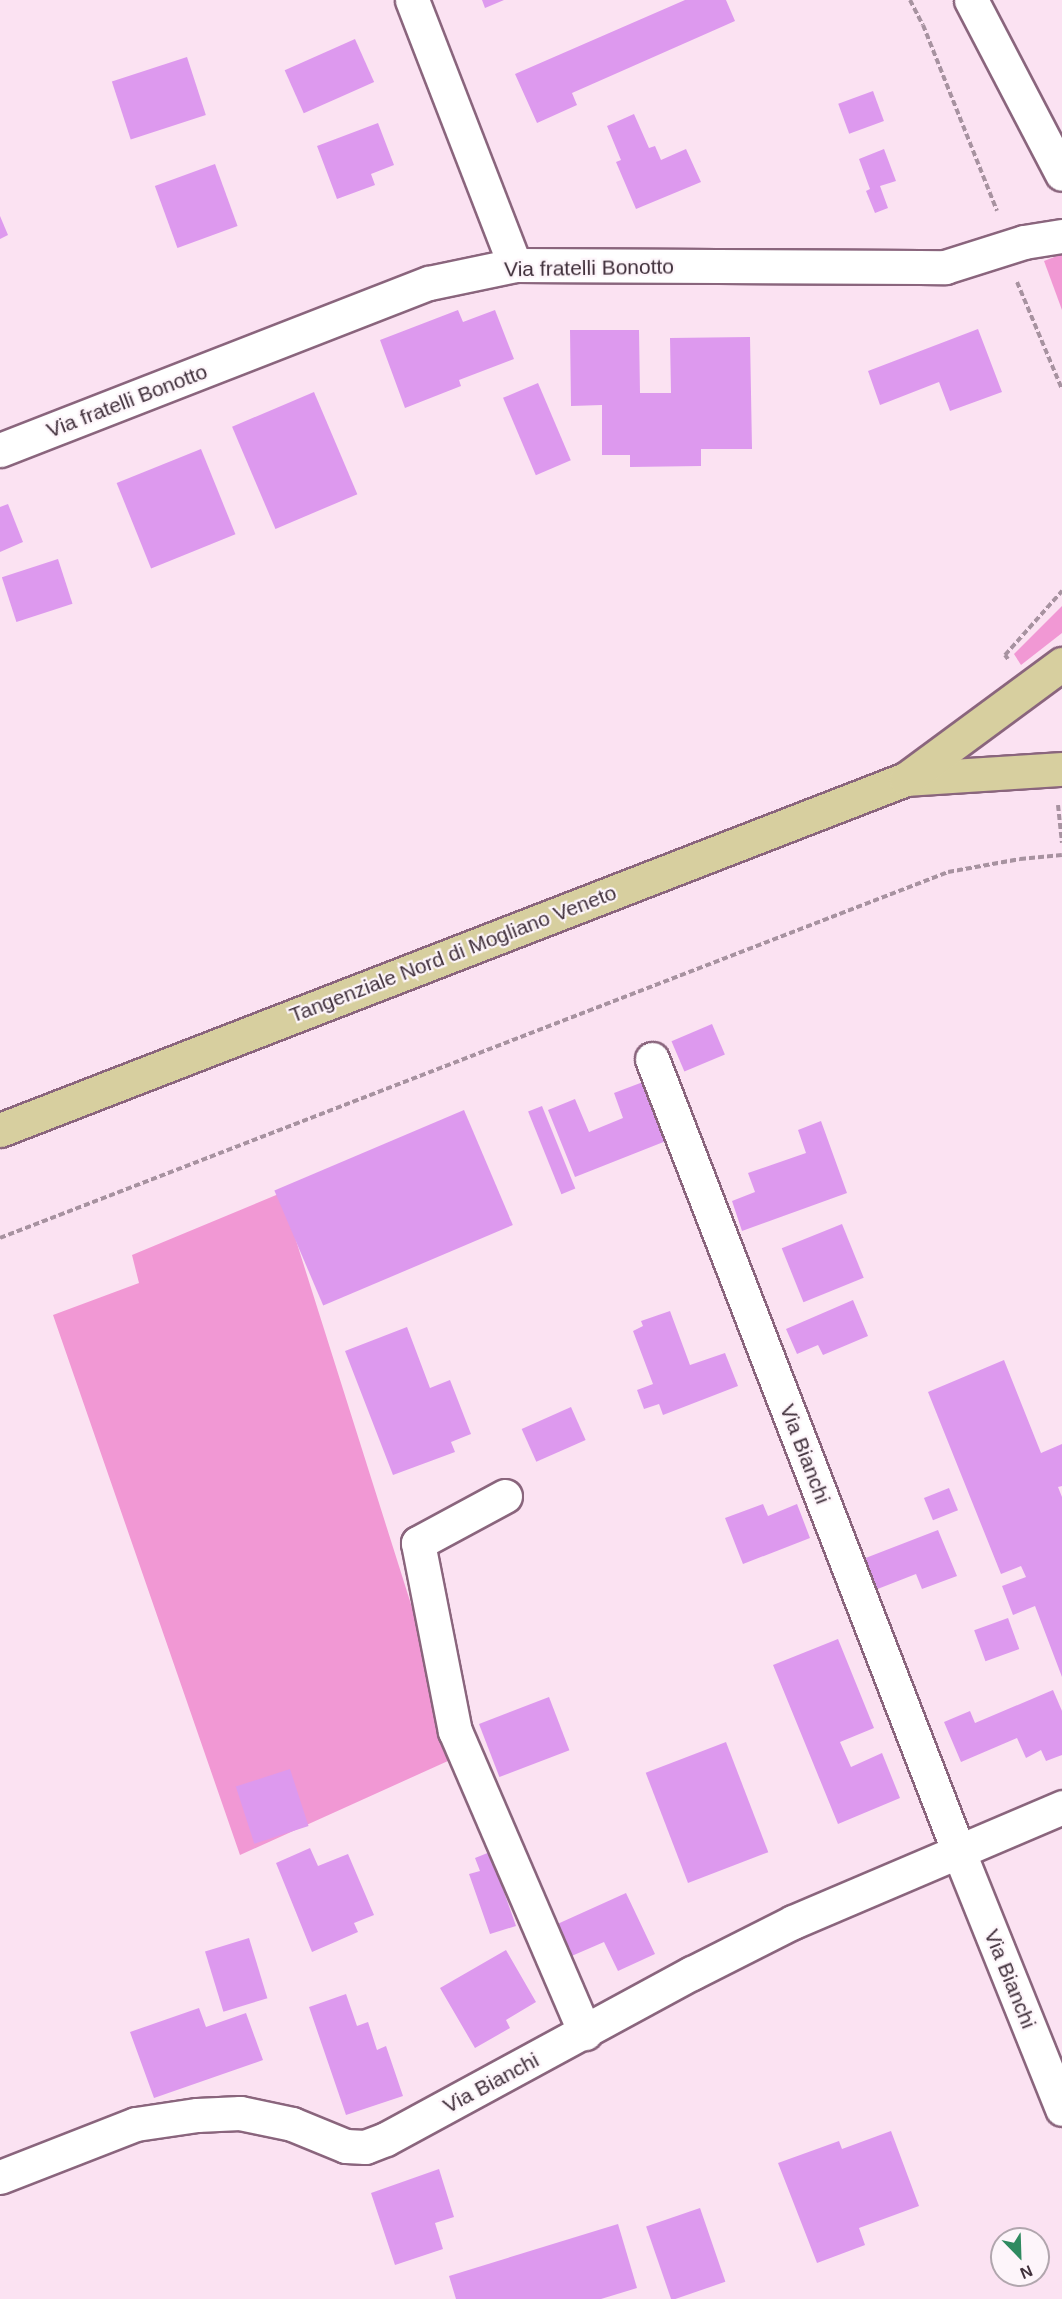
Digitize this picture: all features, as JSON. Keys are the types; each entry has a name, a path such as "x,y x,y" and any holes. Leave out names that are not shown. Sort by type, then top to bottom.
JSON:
{"main road":[{"path":"906,779 1062,664"},
{"path":"906,779 1062,769"},
{"name":"Tangenziale Nord di Mogliano Veneto","path":"0,1130 906,779"}],"street":[{"path":"412,0 515,265"},
{"path":"971,0 1061,170"},
{"name":"Via fratelli Bonotto","path":"0,450 429,284 515,265 945,267 1024,242 1062,236"},
{"name":"Via Bianchi","path":"652,1059 958,1850 1062,2109"},
{"path":"505,1496 418,1543 455,1731 585,2033"},
{"name":"Via Bianchi","path":"0,2177 136,2124 197,2115 240,2113 292,2124 346,2146 365,2147 386,2139 692,1973 793,1922 1062,1807"}],"path":[{"path":"910,0 923,25 997,212 991,222"},
{"path":"1012,271 1062,389"},
{"path":"1010,662 1005,655 1062,591"},
{"path":"1058,804 1062,843"},
{"path":"0,1238 948,872 1020,859 1062,855"}],"shaded area":[{"path":"1062,254 1062,310 1044,261"},
{"path":"1062,606 1062,633 1021,665 1014,654"},
{"path":"281,1193 459,1756 240,1855 53,1315 139,1283 132,1255"}],"building":[{"path":"482,0 504,0 485,8"},
{"path":"685,0 726,0 735,21 572,93 577,105 537,123 515,74"},
{"path":"355,39 374,82 304,113 285,70"},
{"path":"187,57 206,115 131,139 112,81"},
{"path":"873,91 884,121 849,134 838,104"},
{"path":"634,114 649,148 655,146 661,160 686,149 701,182 636,209 616,162 621,160 607,126"},
{"path":"378,123 394,165 371,174 375,185 337,199 317,146"},
{"path":"884,149 896,181 880,186 888,208 875,213 866,191 870,189 859,159"},
{"path":"215,164 238,226 177,248 155,186"},
{"path":"0,216 8,235 0,239"},
{"path":"458,310 463,322 495,310 514,359 459,380 461,386 405,408 380,340"},
{"path":"978,329 1002,392 950,411 939,382 880,405 868,371"},
{"path":"570,330 639,330 640,393 671,393 670,338 750,337 752,449 701,449 701,466 630,467 630,455 602,455 602,405 571,406"},
{"path":"538,383 571,460 536,475 503,398"},
{"path":"314,392 357,494 275,529 232,427"},
{"path":"201,449 235,534 151,568 117,483"},
{"path":"8,504 23,542 0,552 0,507"},
{"path":"58,559 73,604 16,622 2,577"},
{"path":"712,1024 725,1054 684,1072 671,1041"},
{"path":"643,1082 666,1141 575,1177 548,1110 575,1099 589,1132 623,1118 614,1093"},
{"path":"542,1106 575,1189 561,1194 528,1112"},
{"path":"464,1110 513,1225 323,1306 274,1190"},
{"path":"821,1121 847,1193 742,1231 732,1201 755,1192 748,1173 806,1153 798,1130"},
{"path":"842,1224 864,1278 803,1302 782,1248"},
{"path":"853,1300 868,1336 823,1355 818,1345 797,1354 786,1329"},
{"path":"670,1311 690,1365 725,1353 738,1386 663,1415 659,1404 644,1409 637,1390 653,1384 633,1331 643,1326 641,1321"},
{"path":"407,1327 430,1388 450,1380 471,1434 451,1442 455,1452 393,1475 345,1351"},
{"path":"1004,1360 1041,1453 1062,1444 1062,1486 1058,1487 1062,1497 1062,1677 1035,1606 1013,1615 1002,1586 1026,1577 1021,1566 1001,1574 928,1392"},
{"path":"571,1407 586,1440 536,1462 522,1429"},
{"path":"949,1488 958,1510 933,1520 924,1498"},
{"path":"763,1504 768,1516 797,1504 810,1538 743,1564 725,1518"},
{"path":"938,1530 957,1576 922,1589 916,1574 875,1590 863,1559"},
{"path":"1008,1618 1019,1649 985,1661 974,1630"},
{"path":"838,1639 874,1728 840,1742 851,1767 882,1753 900,1798 838,1824 773,1665"},
{"path":"1053,1690 1062,1711 1062,1755 1046,1761 1041,1750 1026,1758 1017,1738 961,1762 944,1722 970,1711 975,1723"},
{"path":"549,1697 569,1750 499,1777 479,1724"},
{"path":"726,1742 768,1852 688,1883 646,1773"},
{"path":"290,1769 309,1826 254,1844 236,1787"},
{"path":"310,1848 318,1866 348,1854 374,1915 354,1923 358,1932 312,1952 276,1863"},
{"path":"490,1852 516,1926 490,1934 469,1874 480,1871 475,1858"},
{"path":"626,1893 655,1954 618,1971 604,1942 567,1958 553,1926"},
{"path":"249,1938 267,1998 223,2012 205,1951"},
{"path":"506,1950 536,2002 506,2020 510,2028 475,2048 440,1988"},
{"path":"346,1994 357,2026 368,2022 377,2050 386,2046 403,2096 346,2115 309,2007"},
{"path":"199,2008 206,2027 246,2013 263,2060 154,2098 130,2032"},
{"path":"891,2131 919,2206 859,2228 865,2245 817,2263 778,2163 839,2141 842,2149"},
{"path":"439,2169 454,2217 435,2223 443,2249 395,2265 371,2193"},
{"path":"700,2208 725,2282 671,2299 646,2227"},
{"path":"618,2224 637,2288 601,2299 456,2299 449,2276"}]}
